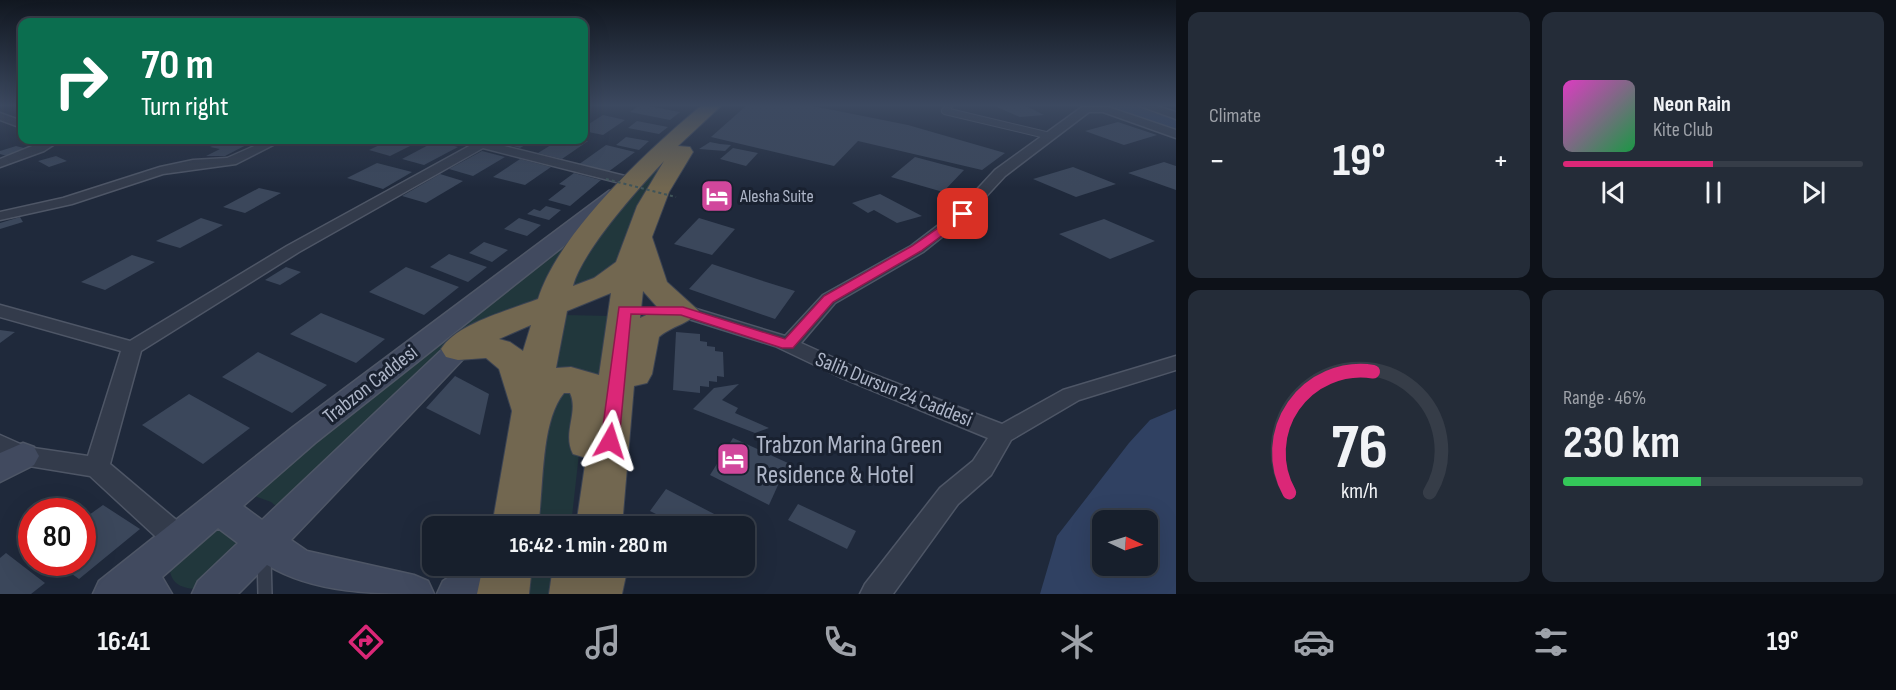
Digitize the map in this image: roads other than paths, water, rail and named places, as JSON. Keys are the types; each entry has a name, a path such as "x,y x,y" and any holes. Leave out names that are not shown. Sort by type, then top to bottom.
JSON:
{"highway":[{"path":"517,516 541,348 560,278 619,181 681,133"},
{"path":"600,516 630,266 639,232 657,189 681,152 702,133"},
{"path":"639,232 651,285 659,295 683,311"},
{"path":"458,349 490,329 605,285 630,266"},
{"path":"552,307 683,311"},
{"path":"614,516 622,482 640,335 654,322 683,311"},
{"path":"458,349 488,347 503,352 513,362 524,381 532,417"},
{"path":"532,417 544,392 554,381 581,381 591,391 582,516"},
{"path":"503,594 506,576"},
{"path":"576,594 577,576"},
{"path":"588,594 591,576"},
{"path":"596,594 600,576"}],"main road":[{"name":"Trabzon Caddesi","path":"133,588 177,538 619,181"},
{"name":"Trabzon Caddesi","path":"212,594 458,349"},
{"path":"504,516 532,417"},
{"path":"216,507 264,544 298,566 414,594"},
{"path":"457,594 481,576"}],"street":[{"path":"788,345 829,299 917,249 963,214 1000,173 1054,133"},
{"path":"0,163 48,144"},
{"path":"0,209 6,211 0,216 25,212 160,171 193,164 218,164 267,144"},
{"path":"97,467 132,348 293,249 473,144"},
{"path":"489,144 619,181"},
{"path":"0,311 132,348"},
{"name":"Salih Dursun 24 Caddesi","path":"683,311 788,345 847,372 1003,434"},
{"path":"875,594 949,496 982,468 1003,434 1071,395 1176,363"},
{"path":"8,456 97,467 177,538"}],"lane":[{"path":"1036,133 1050,136"},
{"path":"264,544 265,594"}],"water":[{"path":"1176,409 1176,594 1040,594 1057,536 1129,443 1150,420"}],"place":[{"name":"Alesha Suite","path":"717,196"},
{"name":"Trabzon Marina Green Residence & Hotel","path":"733,459"}]}
